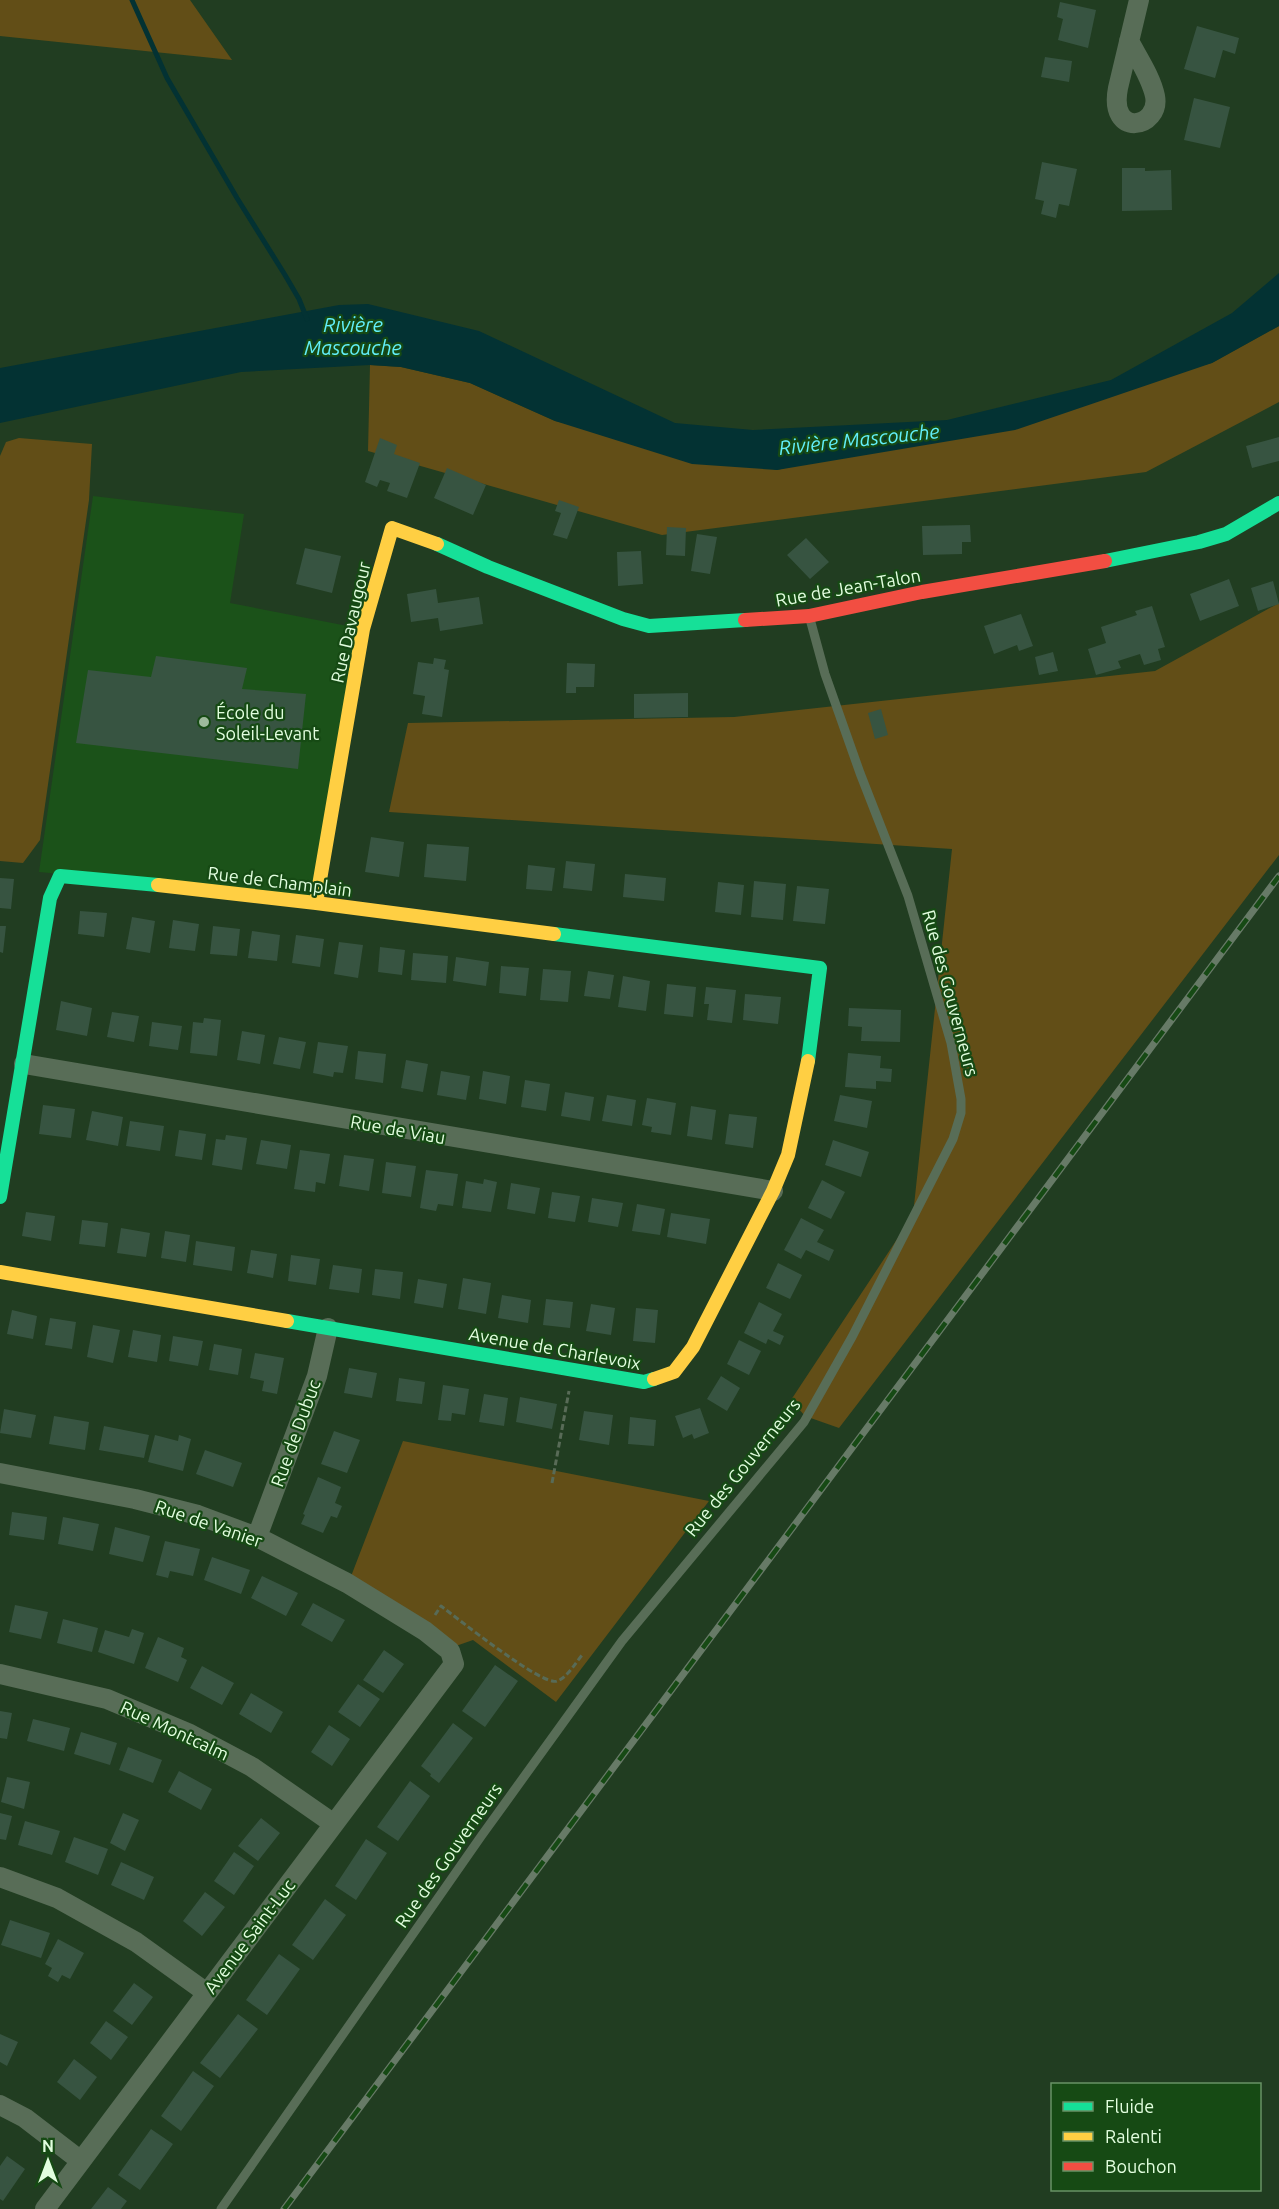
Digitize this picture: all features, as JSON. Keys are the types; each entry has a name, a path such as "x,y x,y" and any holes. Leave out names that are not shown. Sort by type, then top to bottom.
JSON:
{"street":[{"path":"1129,41 1139,0"},
{"name":"Rue de Jean-Talon","path":"392,528 450,548 488,567 612,615 649,626 809,616 922,592 1124,558 1226,534 1279,503"},
{"name":"Rue Davaugour","path":"316,903 363,629 392,528"},
{"name":"Rue de Champlain","path":"0,1197 24,1065 50,898 60,876 316,903 820,968"},
{"name":"Avenue de Charlevoix","path":"0,1272 644,1382 674,1372 693,1347 773,1191 788,1155 807,1068 820,968"},
{"name":"Rue de Viau","path":"24,1065 773,1191"},
{"name":"Rue de Dubuc","path":"257,1537 317,1376 328,1328"},
{"name":"Rue de Vanier","path":"0,1473 135,1498 198,1515 257,1537 347,1583 425,1632 450,1651 454,1664"},
{"name":"Avenue Saint-Luc","path":"45,2209 454,1664"},
{"name":"Rue Montcalm","path":"0,1674 107,1699 190,1734 252,1767 334,1824"},
{"path":"0,1877 57,1898 136,1942 207,1993"},
{"path":"0,2105 25,2118 81,2161"}],"lane":[{"name":"Rue des Gouverneurs","path":"221,2209 475,1845 622,1641 804,1422 852,1337 953,1139 961,1113 951,1043 908,896 856,762 825,674 809,616"}],"path":[{"path":"552,1483 574,1369"},
{"path":"425,1632 441,1606 520,1665 548,1681 557,1681 583,1654"}],"shaded area":[{"path":"0,0 190,0 232,60 0,36"},
{"path":"1279,326 1279,402 1146,472 662,535 368,451 370,365 401,367 470,383 555,421 777,470 1212,363"},
{"path":"19,438 92,444 89,500 40,840 23,863 0,861 0,456 6,442"},
{"name":"École du Soleil-Levant","path":"93,496 244,514 230,603 363,629 317,897 39,872"},
{"path":"1279,603 1279,855 839,1428 805,1416 791,1400 913,1215 952,849 389,812 408,723 734,717 1155,671"},
{"path":"403,1441 709,1501 556,1702 473,1640 453,1647 350,1579"}],"water":[{"name":"Rivière Mascouche","path":"1279,273 1279,326 1212,363 1015,430 777,470 692,464 555,421 470,383 401,367 370,365 241,372 0,423 0,368 339,305 368,304 479,331 675,423 753,430 947,420 1111,380 1232,313"}],"building":[{"path":"1060,2 1096,10 1088,48 1058,40 1063,19 1057,17"},
{"path":"1197,26 1239,38 1235,54 1223,50 1215,78 1184,69"},
{"path":"1045,57 1072,61 1069,82 1041,77"},
{"path":"1194,98 1230,107 1220,148 1184,140"},
{"path":"1042,162 1077,169 1069,206 1059,204 1056,218 1041,214 1044,201 1035,199"},
{"path":"1122,168 1145,168 1145,171 1171,170 1172,210 1122,211"},
{"path":"1279,437 1279,461 1252,468 1246,446"},
{"path":"380,438 397,445 394,454 420,463 407,498 387,491 390,483 380,480 377,487 365,482"},
{"path":"447,468 486,485 473,515 434,498"},
{"path":"559,500 579,507 567,539 553,535 561,513 555,511"},
{"path":"970,525 971,542 962,542 962,554 923,555 922,526"},
{"path":"667,527 686,528 685,556 666,555"},
{"path":"697,534 717,537 710,574 691,571"},
{"path":"806,538 829,562 810,579 787,555"},
{"path":"305,548 341,556 332,593 296,584"},
{"path":"641,551 643,584 618,586 617,552"},
{"path":"1229,579 1239,606 1200,621 1190,594"},
{"path":"1273,581 1279,604 1258,611 1251,588"},
{"path":"436,589 438,603 479,597 483,624 440,631 438,618 411,622 407,594"},
{"path":"1152,606 1165,647 1158,649 1161,660 1144,665 1140,654 1118,661 1121,668 1096,675 1088,649 1106,643 1101,627 1137,615 1135,611"},
{"path":"1021,614 1033,646 1019,651 1017,645 994,654 984,626"},
{"path":"1053,652 1058,671 1039,675 1035,657"},
{"path":"156,656 247,668 242,689 306,694 298,769 76,743 88,670 151,677"},
{"path":"434,658 446,660 444,669 449,670 442,717 422,714 425,696 413,694 418,662 433,664"},
{"path":"567,663 595,664 594,687 576,687 576,693 566,693"},
{"path":"688,693 688,717 634,718 634,694"},
{"path":"881,709 888,735 875,739 868,713"},
{"path":"371,837 404,842 399,877 365,872"},
{"path":"427,844 469,847 466,881 424,877"},
{"path":"566,861 595,864 592,891 563,888"},
{"path":"528,865 555,868 552,891 526,889"},
{"path":"625,874 666,878 664,901 623,897"},
{"path":"0,878 14,879 11,909 0,908"},
{"path":"754,881 786,884 783,920 751,917"},
{"path":"718,882 744,885 741,915 715,912"},
{"path":"797,886 829,889 825,924 793,921"},
{"path":"80,911 107,913 104,937 78,934"},
{"path":"132,917 155,921 150,953 126,949"},
{"path":"173,920 199,924 195,951 169,948"},
{"path":"0,926 6,926 3,953 0,952"},
{"path":"213,926 240,929 237,956 210,954"},
{"path":"252,931 280,935 277,961 248,958"},
{"path":"296,935 324,939 320,967 292,963"},
{"path":"339,942 363,945 358,978 334,974"},
{"path":"380,947 405,950 402,975 378,972"},
{"path":"413,953 448,956 446,983 411,980"},
{"path":"456,957 489,962 486,986 453,981"},
{"path":"501,966 529,968 526,996 499,993"},
{"path":"543,969 571,971 568,1002 540,1000"},
{"path":"588,971 614,975 610,999 584,996"},
{"path":"623,976 650,981 646,1011 618,1007"},
{"path":"667,984 696,987 693,1017 664,1014"},
{"path":"706,987 736,990 732,1023 707,1020 709,1004 704,1004"},
{"path":"745,994 781,997 778,1024 743,1020"},
{"path":"61,1001 92,1008 87,1036 56,1030"},
{"path":"849,1008 901,1010 900,1042 861,1041 862,1027 848,1026"},
{"path":"112,1012 139,1016 134,1042 107,1037"},
{"path":"204,1018 221,1020 217,1056 190,1053 193,1022 203,1023"},
{"path":"152,1022 182,1026 178,1050 149,1046"},
{"path":"242,1031 265,1035 260,1064 237,1060"},
{"path":"279,1037 306,1042 300,1069 273,1064"},
{"path":"318,1042 348,1046 343,1073 334,1072 333,1077 313,1073"},
{"path":"358,1051 386,1054 383,1083 355,1079"},
{"path":"848,1053 881,1056 880,1068 892,1069 891,1082 876,1081 876,1089 845,1087"},
{"path":"406,1060 428,1064 423,1092 401,1088"},
{"path":"441,1071 470,1076 466,1100 437,1095"},
{"path":"483,1071 510,1076 506,1104 479,1099"},
{"path":"525,1080 550,1084 546,1111 521,1107"},
{"path":"565,1092 594,1097 590,1121 561,1116"},
{"path":"607,1095 636,1100 632,1126 602,1121"},
{"path":"840,1095 872,1101 867,1128 834,1121"},
{"path":"647,1098 676,1103 671,1135 651,1132 652,1127 642,1125"},
{"path":"43,1105 75,1109 71,1138 39,1134"},
{"path":"691,1106 716,1110 712,1140 687,1136"},
{"path":"92,1111 123,1117 118,1146 86,1140"},
{"path":"729,1114 757,1117 753,1148 725,1144"},
{"path":"130,1121 164,1126 160,1151 126,1146"},
{"path":"179,1130 206,1134 202,1160 175,1156"},
{"path":"226,1135 247,1138 242,1170 212,1165 216,1139 225,1140"},
{"path":"261,1140 291,1145 287,1169 256,1164"},
{"path":"833,1140 869,1152 861,1177 825,1165"},
{"path":"300,1150 330,1154 325,1184 316,1182 315,1192 294,1189"},
{"path":"344,1155 374,1159 369,1191 339,1186"},
{"path":"386,1162 416,1166 411,1197 382,1193"},
{"path":"426,1170 458,1174 453,1206 438,1204 436,1211 420,1208"},
{"path":"484,1179 497,1182 491,1212 462,1208 466,1181 483,1184"},
{"path":"822,1180 845,1192 831,1219 808,1208"},
{"path":"511,1183 540,1188 535,1214 507,1209"},
{"path":"552,1192 580,1196 575,1222 548,1218"},
{"path":"592,1198 623,1203 618,1227 588,1222"},
{"path":"637,1204 665,1209 660,1235 632,1231"},
{"path":"26,1212 55,1216 51,1241 22,1236"},
{"path":"671,1213 710,1219 706,1244 667,1237"},
{"path":"801,1218 824,1230 817,1242 834,1250 829,1261 806,1250 801,1259 784,1250"},
{"path":"82,1220 108,1223 105,1247 79,1244"},
{"path":"121,1228 150,1233 146,1257 117,1253"},
{"path":"165,1231 190,1235 186,1262 161,1258"},
{"path":"196,1241 235,1247 232,1271 193,1265"},
{"path":"251,1250 277,1254 273,1278 247,1273"},
{"path":"291,1255 320,1259 316,1285 288,1281"},
{"path":"778,1263 802,1275 790,1299 766,1288"},
{"path":"333,1265 362,1269 359,1293 329,1289"},
{"path":"375,1269 403,1272 400,1299 372,1295"},
{"path":"463,1278 491,1283 486,1314 458,1309"},
{"path":"418,1279 447,1284 443,1308 414,1303"},
{"path":"502,1295 531,1300 528,1323 498,1318"},
{"path":"546,1299 573,1302 570,1328 543,1325"},
{"path":"759,1302 782,1314 773,1331 784,1336 780,1345 768,1339 766,1344 744,1333"},
{"path":"591,1304 615,1308 611,1335 586,1331"},
{"path":"636,1308 658,1310 655,1343 633,1341"},
{"path":"12,1310 37,1316 33,1339 7,1334"},
{"path":"50,1318 76,1322 72,1349 45,1345"},
{"path":"93,1325 120,1330 113,1363 87,1357"},
{"path":"133,1330 161,1335 157,1362 128,1357"},
{"path":"173,1336 203,1341 198,1366 169,1361"},
{"path":"739,1340 761,1351 749,1375 727,1364"},
{"path":"214,1344 242,1349 238,1375 209,1370"},
{"path":"255,1353 284,1358 277,1394 262,1391 264,1381 250,1378"},
{"path":"349,1368 377,1373 372,1398 344,1393"},
{"path":"721,1376 740,1388 727,1411 707,1399"},
{"path":"399,1378 425,1382 422,1404 396,1401"},
{"path":"443,1385 469,1389 465,1415 452,1413 451,1421 438,1420"},
{"path":"484,1394 508,1398 504,1426 479,1422"},
{"path":"520,1397 557,1404 552,1429 516,1422"},
{"path":"700,1408 709,1433 694,1439 692,1434 683,1438 675,1416"},
{"path":"4,1409 36,1415 31,1438 0,1433"},
{"path":"584,1411 613,1415 609,1445 579,1440"},
{"path":"54,1416 89,1422 85,1450 49,1444"},
{"path":"630,1417 656,1420 654,1446 628,1444"},
{"path":"104,1426 149,1435 144,1458 99,1450"},
{"path":"334,1431 360,1440 347,1473 321,1464"},
{"path":"155,1435 178,1441 179,1435 191,1439 183,1471 148,1462"},
{"path":"205,1450 242,1463 233,1487 196,1474"},
{"path":"318,1477 341,1487 335,1503 342,1506 337,1518 331,1516 323,1533 301,1524"},
{"path":"12,1512 47,1517 44,1540 9,1535"},
{"path":"63,1517 99,1524 93,1551 58,1544"},
{"path":"115,1527 150,1536 143,1562 109,1554"},
{"path":"165,1541 200,1549 193,1576 170,1571 168,1578 156,1575"},
{"path":"212,1557 250,1570 241,1594 204,1580"},
{"path":"262,1576 298,1593 286,1616 251,1598"},
{"path":"313,1603 345,1620 332,1642 301,1625"},
{"path":"15,1605 48,1612 41,1639 9,1632"},
{"path":"63,1619 98,1628 92,1652 57,1643"},
{"path":"132,1629 144,1633 134,1664 98,1652 105,1630 129,1637"},
{"path":"158,1637 184,1648 181,1657 187,1660 178,1682 145,1668"},
{"path":"384,1650 404,1664 383,1693 363,1680"},
{"path":"495,1665 518,1681 485,1727 462,1711"},
{"path":"202,1666 234,1683 222,1705 190,1688"},
{"path":"358,1684 380,1699 360,1727 338,1712"},
{"path":"251,1693 283,1712 271,1733 239,1714"},
{"path":"0,1711 12,1713 7,1739 0,1738"},
{"path":"33,1719 70,1728 64,1751 27,1741"},
{"path":"453,1723 473,1738 439,1783 421,1766"},
{"path":"329,1725 350,1739 332,1766 311,1752"},
{"path":"81,1732 117,1743 110,1765 74,1754"},
{"path":"128,1747 162,1760 153,1783 119,1770"},
{"path":"179,1771 212,1789 201,1810 168,1792"},
{"path":"7,1777 30,1782 24,1809 1,1802"},
{"path":"410,1781 430,1796 398,1841 377,1827"},
{"path":"0,1813 12,1816 6,1840 0,1839"},
{"path":"123,1813 139,1820 125,1851 110,1843"},
{"path":"261,1818 280,1833 258,1861 238,1846"},
{"path":"25,1821 60,1831 52,1855 18,1845"},
{"path":"74,1837 108,1849 98,1875 65,1862"},
{"path":"366,1839 387,1853 356,1900 335,1886"},
{"path":"234,1852 254,1866 234,1895 214,1881"},
{"path":"121,1862 154,1877 144,1900 111,1885"},
{"path":"205,1892 225,1907 202,1936 183,1921"},
{"path":"325,1899 346,1915 313,1960 292,1945"},
{"path":"10,1920 50,1933 41,1958 1,1945"},
{"path":"58,1939 84,1953 70,1979 62,1975 58,1982 48,1976 52,1968 45,1964"},
{"path":"279,1954 300,1969 267,2015 246,2000"},
{"path":"134,1983 153,1997 132,2025 113,2011"},
{"path":"238,2014 258,2029 220,2078 200,2063"},
{"path":"106,2021 128,2037 111,2060 90,2043"},
{"path":"0,2034 18,2042 7,2066 0,2062"},
{"path":"74,2059 97,2077 80,2100 57,2082"},
{"path":"193,2071 214,2086 181,2131 161,2116"},
{"path":"151,2129 173,2144 140,2190 118,2175"},
{"path":"7,2156 25,2169 3,2201 0,2199 0,2166"},
{"path":"108,2187 127,2201 121,2209 91,2209"}],"waterway":[{"path":"132,0 167,78 299,299 307,319"}],"railway":[{"path":"284,2209 1279,876"}],"traffic: fast":[{"path":"1105,561 1199,542 1226,534 1279,503"},
{"path":"437,544 488,567 623,619 649,626 745,620"},
{"path":"0,1197 50,898 60,876 158,885"},
{"path":"554,934 820,968 808,1061"},
{"path":"287,1321 644,1382 654,1379"}],"traffic: slow":[{"path":"316,903 363,629 392,528 437,544"},
{"path":"158,885 554,934"},
{"path":"654,1379 674,1372 693,1347 773,1191 788,1155 808,1061"},
{"path":"0,1272 287,1321"}],"traffic: jam":[{"path":"745,620 809,616 922,592 1105,561"}],"place":[{"name":"École du Soleil-Levant","path":"204,722"}]}
